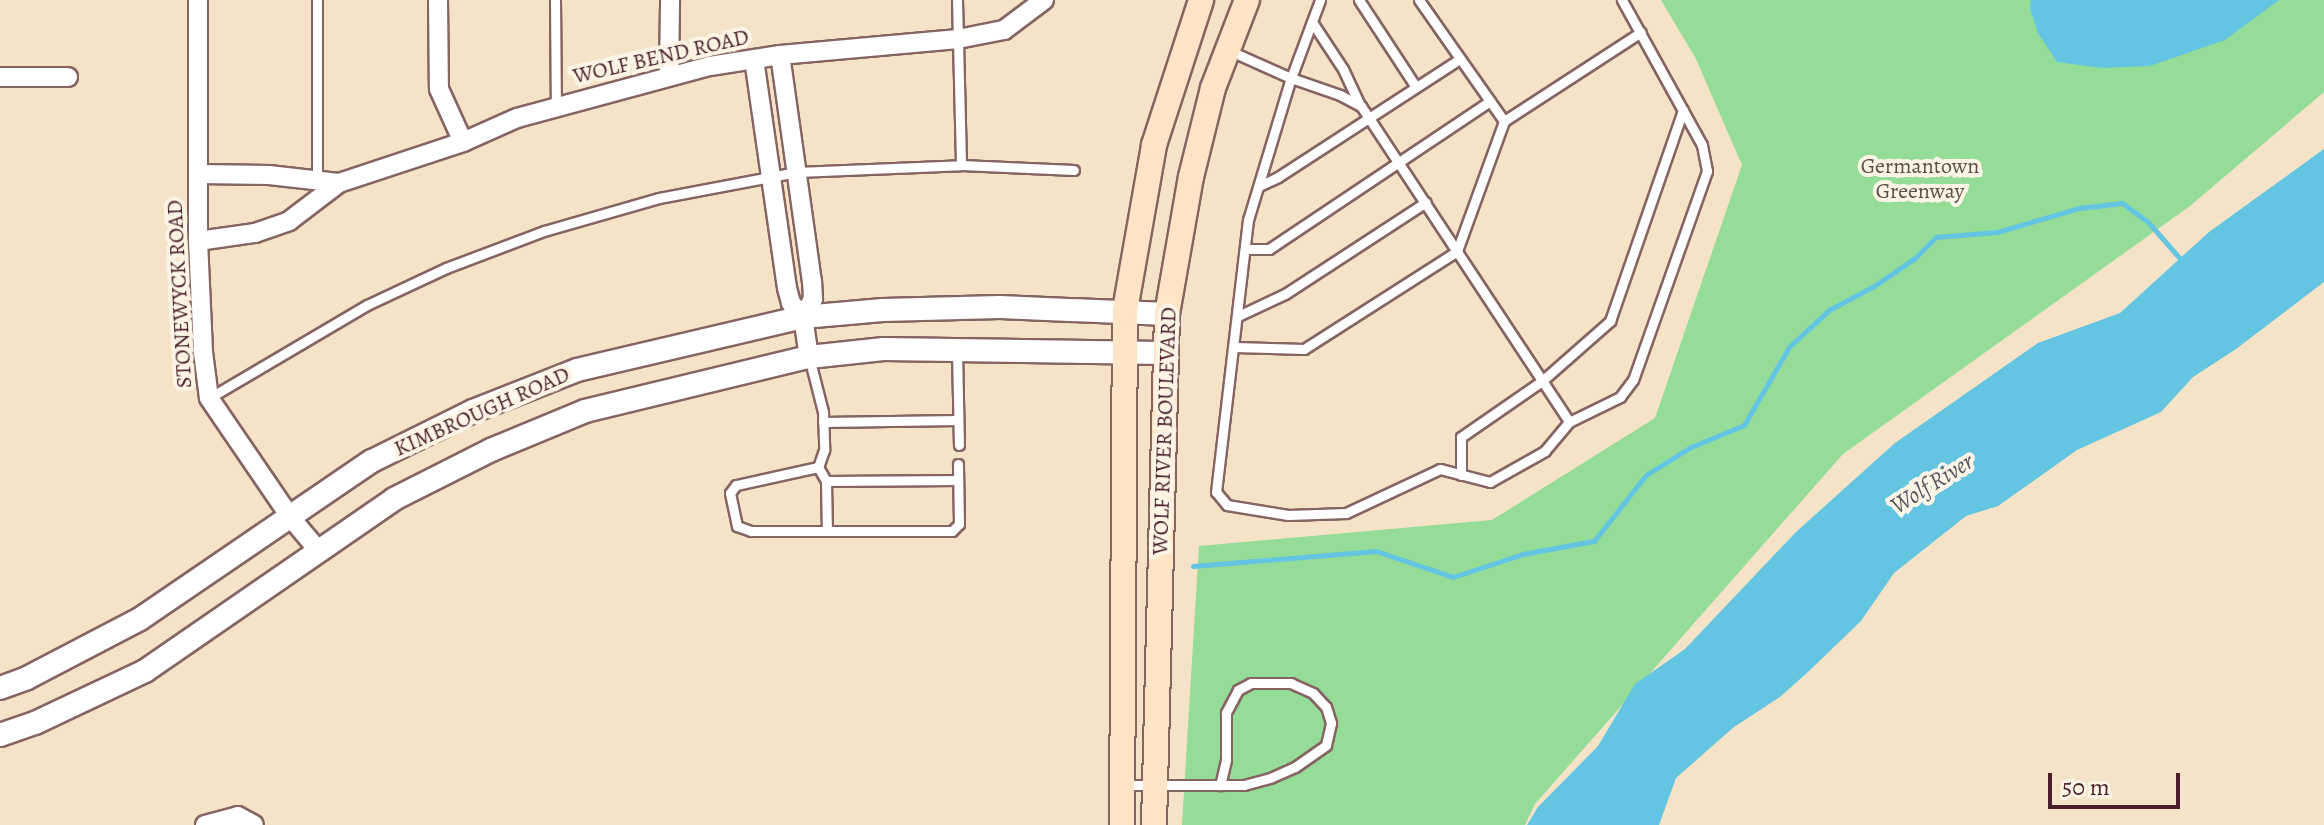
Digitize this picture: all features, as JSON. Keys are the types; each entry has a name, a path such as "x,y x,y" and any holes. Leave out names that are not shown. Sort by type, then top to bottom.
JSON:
{"main road":[{"name":"WOLF RIVER BOULEVARD","path":"1122,825 1127,404 1125,310 1154,145 1201,0"},
{"name":"WOLF RIVER BOULEVARD","path":"1154,825 1167,314 1191,177 1213,88 1247,0"}],"street":[{"name":"STONEWYCK ROAD","path":"198,0 198,241 203,352 209,398 291,518 318,550"},
{"path":"438,0 439,89 463,142"},
{"path":"669,76 670,0"},
{"name":"WOLF BEND ROAD","path":"198,241 255,233 289,221 339,183 463,142 517,118 669,76 754,59 958,39 1004,30 1044,0"},
{"path":"780,55 813,299 803,317"},
{"path":"754,59 787,288 791,303 803,317 809,357"},
{"path":"0,77 68,77"},
{"name":"WOLF BEND ROAD","path":"199,174 269,175 339,183"},
{"name":"KIMBROUGH ROAD","path":"0,688 27,678 140,619 372,461 473,411 577,370 803,317 939,307 1125,310 1167,314"},
{"name":"KIMBROUGH ROAD","path":"0,735 145,671 394,499 491,450 585,411 809,357 884,349 1164,353"},
{"path":"205,825 246,821"}],"lane":[{"path":"316,201 317,0"},
{"path":"555,0 556,107"},
{"path":"957,0 961,165"},
{"path":"1320,0 1291,78 1248,220 1216,492 1227,505 1288,515 1346,513 1440,469 1490,482 1545,451 1569,422 1620,397 1633,380 1701,196 1707,171 1702,145 1622,0"},
{"path":"1359,0 1416,87"},
{"path":"1419,0 1504,121"},
{"path":"1312,22 1343,69 1368,117 1569,422"},
{"path":"1235,347 1304,349 1457,251 1504,121 1641,32"},
{"path":"1228,50 1361,106"},
{"path":"1259,186 1278,177 1460,59"},
{"path":"1245,249 1269,249 1490,101"},
{"path":"1461,475 1461,437 1542,381 1610,321 1683,110"},
{"path":"209,398 367,305 446,268 587,219 659,198 797,172 961,165 1074,170"},
{"path":"1238,316 1285,294 1426,202"},
{"path":"957,351 959,445"},
{"path":"809,357 823,422 824,450 818,467 826,481 827,531"},
{"path":"823,422 958,420"},
{"path":"818,467 736,485 730,493 737,526 751,531 952,531 959,524 958,464"},
{"path":"826,481 958,480"},
{"path":"1122,785 1220,785 1270,778 1314,755 1329,738 1331,723 1326,707 1313,693 1291,683 1251,683 1238,690 1226,713 1226,760 1220,785"}],"green space":[{"name":"Germantown Greenway","path":"1661,0 2324,0 2324,92 2190,206 1843,454 1535,804 1525,825 1182,825 1199,546 1492,520 1655,418 1742,165 1696,59"}],"water":[{"path":"2031,0 2279,0 2225,40 2150,66 2102,68 2057,62 2038,33 2030,9"},
{"name":"Wolf River","path":"2324,149 2324,282 2236,349 2193,377 2161,412 2077,450 1998,506 1966,516 1894,573 1861,621 1809,671 1780,697 1734,727 1676,778 1659,825 1527,825 1538,807 1598,746 1635,684 1685,649 1796,532 1895,443 2038,343 2120,313 2209,232"}],"waterway":[{"path":"1193,566 1376,551 1453,577 1523,554 1594,541 1646,475 1691,447 1744,425 1789,347 1829,310 1874,286 1915,258 1936,237 1997,232 2079,208 2122,203 2148,222 2183,262"}]}
